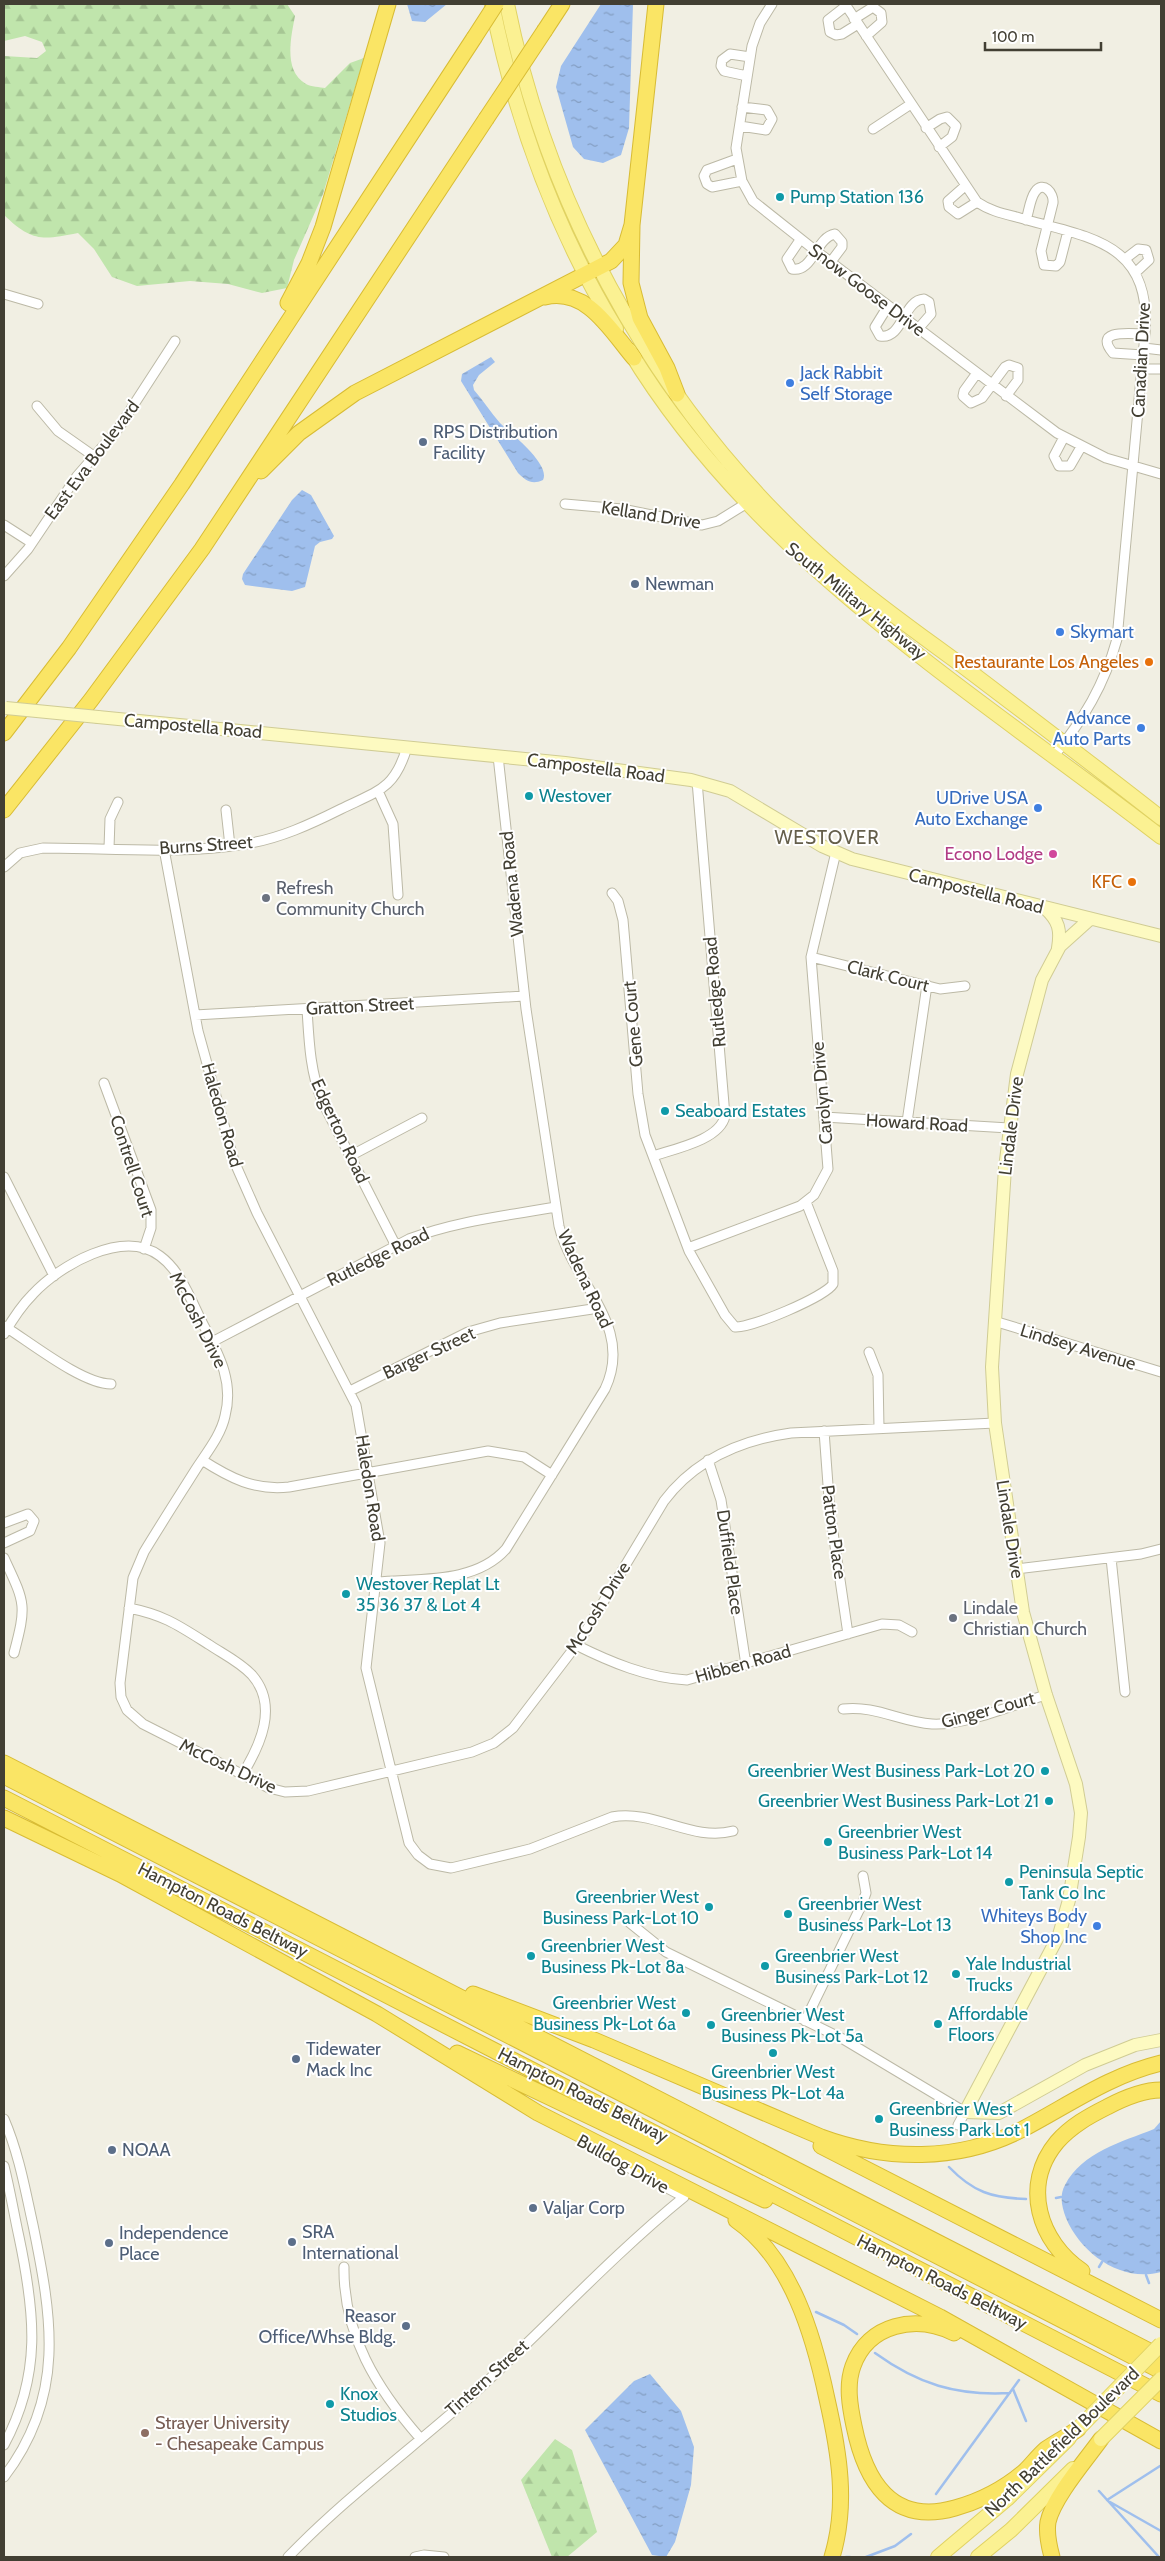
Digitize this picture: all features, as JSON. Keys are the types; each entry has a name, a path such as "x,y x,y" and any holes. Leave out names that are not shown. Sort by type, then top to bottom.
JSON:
{"highway":[{"path":"182,484 280,319 309,263 333,194 388,4"},
{"path":"4,733 69,648 182,484 496,4"},
{"path":"4,810 151,620 233,502 562,4"},
{"path":"656,4 632,225 631,283 634,302 653,345 668,368 677,394"},
{"path":"233,502 299,433 336,404 599,267 620,252 628,240 632,225"},
{"path":"538,298 561,295 588,305 634,358"},
{"name":"Hampton Roads Beltway","path":"4,1763 1161,2357"},
{"path":"4,1776 1161,2371"},
{"path":"4,1793 1161,2387"},
{"name":"Hampton Roads Beltway","path":"4,1798 1161,2394"},
{"path":"4,1818 120,1874 377,2014 714,2176 966,2294"},
{"path":"403,1968 594,2040 815,2135 850,2147 886,2153 932,2154 966,2149 1002,2138 1033,2123 1097,2086 1161,2062"},
{"path":"377,2014 538,2113 745,2226 758,2240 784,2274 807,2321 821,2371 840,2469 840,2512 832,2557"},
{"path":"1142,2310 1077,2267 1053,2245 1041,2216 1039,2184 1051,2151 1073,2127 1128,2097 1161,2090"},
{"path":"719,2094 1161,2320"},
{"path":"690,2195 940,2317 1161,2441"},
{"path":"1012,2357 942,2328 917,2323 889,2328 867,2342 852,2366 849,2390 860,2452 865,2468 881,2490 895,2502 915,2510 936,2512 954,2508 983,2498 1008,2484 1046,2449 1078,2429"},
{"path":"1052,2557 1048,2544 1048,2522 1101,2439"}],"main road":[{"name":"South Military Highway","path":"492,4 499,39 526,133 543,180 585,274 634,358 696,445 745,502 830,584 1161,837"},
{"name":"South Military Highway","path":"507,4 517,48 541,131 569,203 599,267 634,330 677,394 716,445 760,495 838,571 1161,818"},
{"name":"North Battlefield Boulevard","path":"938,2557 1018,2489 1161,2344"},
{"name":"North Battlefield Boulevard","path":"978,2557 1051,2491 1161,2379"}],"street":[{"name":"Snow Goose Drive","path":"772,4 760,23 750,57 740,126 737,159 742,181 754,201 764,212 800,240 1006,396 1064,437 1106,458 1161,474"},
{"path":"846,5 828,20 830,32 836,35 842,34 873,7 881,13 882,22 866,36"},
{"name":"Canadian Drive","path":"846,5 977,202 992,210 1047,225 1108,245 1125,259 1135,273 1144,293 1146,306 1145,334 1117,639 1107,674 1094,702 1054,756"},
{"path":"747,76 724,71 721,66 725,56 730,54 750,57"},
{"path":"873,129 911,104"},
{"path":"740,126 766,130 772,119 767,110 742,107"},
{"path":"926,128 940,118 946,117 956,126 952,137 939,147"},
{"path":"737,159 707,170 704,176 707,184 712,187 742,181"},
{"path":"965,186 948,201 949,207 958,214 964,213 977,202"},
{"path":"1026,220 1034,192 1044,188 1050,190 1053,199 1041,251 1044,265 1049,267 1056,266 1060,262 1068,232"},
{"path":"800,240 787,259 792,269 798,270 804,267 829,235 839,236 842,247 830,262"},
{"path":"1125,259 1138,249 1146,250 1149,260 1135,273"},
{"path":"4,294 38,304"},
{"path":"888,306 876,322 875,327 880,336 886,337 893,334 919,299 929,302 931,314 918,329"},
{"path":"1145,334 1117,333 1111,335 1107,341 1108,347 1113,353 1161,350"},
{"name":"East Eva Boulevard","path":"4,576 32,543 61,497 118,429 175,341"},
{"path":"977,374 964,391 967,401 971,404 977,402 1005,367 1014,365 1018,368 1018,380 1006,396"},
{"path":"1142,368 1161,369"},
{"path":"37,406 58,431 95,457"},
{"path":"1064,437 1054,456 1058,466 1070,466 1081,446"},
{"name":"Kelland Drive","path":"565,504 622,509 702,525 718,522 745,502 760,495"},
{"path":"4,525 32,543"},
{"name":"Campostella Road","path":"5,708 498,756 621,769 697,781 736,794 801,834 836,852 870,864 1090,920 1161,936"},
{"name":"Burns Street","path":"4,867 12,858 31,849 164,849 230,846 284,834 378,791 390,783 398,772 407,747"},
{"name":"Wadena Road","path":"376,1582 466,1574 484,1568 496,1560 506,1549 610,1378 614,1356 613,1341 600,1308 564,1242 556,1207 524,996 498,756"},
{"name":"Rutledge Road","path":"653,1156 712,1135 722,1126 726,1116 697,781"},
{"path":"378,791 393,824 398,895"},
{"path":"109,848 110,819 118,802"},
{"path":"226,810 230,846"},
{"name":"Haledon Road","path":"164,849 195,1015 234,1161 252,1204 356,1405 380,1543 366,1668 409,1843 425,1861 444,1868 530,1850 612,1817 624,1815 644,1816 706,1833 724,1834 733,1831"},
{"name":"Carolyn Drive","path":"688,1248 794,1209 806,1202 817,1192 828,1169 811,957 836,852"},
{"name":"Gene Court","path":"612,893 618,901 623,920 641,1119 688,1248 728,1320 735,1327 744,1326 825,1293 833,1284 833,1271 806,1202"},
{"path":"1045,908 1059,924 1058,950"},
{"name":"Lindale Drive","path":"958,2124 1059,1935 1072,1886 1079,1837 1080,1802 1076,1784 1046,1695 1028,1632 1016,1569 994,1423 992,1366 1009,1128 1017,1074 1042,980 1066,939 1090,920"},
{"name":"Clark Court","path":"811,957 927,985 951,989 966,986"},
{"path":"907,1122 927,985"},
{"name":"Gratton Street","path":"195,1015 524,996"},
{"name":"Edgerton Road","path":"307,1009 311,1066 315,1083 396,1246"},
{"name":"Contrell Court","path":"104,1083 151,1210 151,1228 144,1249"},
{"name":"Howard Road","path":"824,1117 1009,1128"},
{"path":"350,1156 422,1118"},
{"path":"4,1177 54,1276"},
{"name":"Rutledge Road","path":"212,1342 396,1246 438,1228 469,1220 556,1207"},
{"name":"McCosh Drive","path":"5,1329 32,1295 54,1276 108,1248 121,1246 144,1249 160,1256 174,1270 222,1364 228,1397 225,1417 202,1460 144,1552 134,1578 120,1684 121,1697 127,1710 144,1724 242,1775 279,1791 300,1792 391,1772 472,1752 494,1743 513,1728 576,1645 664,1501 678,1483 708,1460 749,1442 773,1436 824,1431 994,1423"},
{"name":"Barger Street","path":"350,1391 450,1339 468,1332 500,1323 600,1308"},
{"name":"Lindsey Avenue","path":"994,1321 1161,1372"},
{"path":"5,1329 84,1376 102,1384 111,1384"},
{"path":"869,1352 878,1375 879,1428"},
{"name":"Patton Place","path":"824,1431 830,1512 848,1634"},
{"path":"202,1460 236,1481 268,1488 289,1487 497,1451 524,1457 552,1475"},
{"name":"Duffield Place","path":"708,1460 721,1500 746,1665"},
{"path":"4,1523 23,1514 28,1514 34,1521 30,1530 4,1543"},
{"path":"1016,1569 1111,1558 1161,1549"},
{"path":"4,1558 23,1602 22,1622 14,1653"},
{"path":"1111,1558 1125,1692"},
{"path":"129,1608 163,1616 238,1663 253,1676 262,1695 265,1724 258,1745 242,1775"},
{"name":"Hibben Road","path":"576,1645 611,1662 673,1680 696,1679 848,1634 891,1624 912,1632"},
{"name":"Ginger Court","path":"843,1709 866,1708 924,1723 949,1723 1046,1695"},
{"path":"805,2021 862,1904 866,1893 863,1876"},
{"path":"630,1923 666,1952 843,2039 965,2112 999,2113 1085,2065 1135,2046 1161,2040"},
{"path":"4,2119 21,2168 43,2277 50,2325 49,2366 45,2392 27,2443 4,2477"},
{"name":"Bulldog Drive","path":"562,2132 690,2195"},
{"path":"4,2166 30,2291 33,2326 32,2360 25,2395 4,2445"},
{"name":"Tintern Street","path":"288,2557 420,2438 472,2395 641,2232 690,2195"},
{"path":"344,2267 344,2285 349,2313 364,2359 391,2404 420,2438"},
{"path":"415,2557 424,2555 444,2557"}],"green space":[{"path":"4,4 287,4 295,16 290,53 291,62 294,71 306,84 325,88 350,63 364,58 323,194 294,260 287,288 262,293 228,284 190,281 137,286 112,277 94,249 78,233 46,238 38,237 22,230 4,215 4,56 37,58 46,51 42,42 25,36 4,41"},
{"path":"555,2439 572,2450 597,2532 567,2557 552,2557 521,2480"}],"water":[{"path":"407,4 447,4 425,22 412,21"},
{"path":"601,4 633,4 629,128 621,155 603,163 584,159 573,147 556,87 561,66"},
{"path":"491,357 495,362 479,375 473,385 474,390 500,423 536,458 544,473 543,480 529,481 518,473 461,381 462,374"},
{"path":"302,490 311,495 334,536 332,539 320,542 315,546 305,587 292,591 245,585 242,579 243,574 292,500"},
{"path":"1161,2121 1161,2272 1132,2273 1104,2263 1082,2243 1066,2218 1062,2206 1062,2193 1072,2174 1092,2156 1154,2129"},
{"path":"650,2374 681,2411 694,2447 691,2485 675,2542 666,2557 652,2555 585,2430 634,2381"}],"waterway":[{"path":"949,2167 966,2182 984,2192 1003,2197 1026,2199"},
{"path":"1056,2198 1061,2197"},
{"path":"1099,2267 1102,2262"},
{"path":"1146,2275 1149,2283"},
{"path":"816,2312 844,2325 857,2334"},
{"path":"875,2353 907,2373 938,2386 972,2392 1010,2393"},
{"path":"936,2494 1019,2380"},
{"path":"1013,2389 1026,2421"},
{"path":"1107,2500 1160,2466"},
{"path":"1099,2491 1159,2557"},
{"path":"1110,2502 1161,2531"},
{"path":"866,2557 895,2546 911,2534"}],"place":[{"name":"Pump Station 136","path":"780,197"},
{"name":"Jack Rabbit Self Storage","path":"790,383"},
{"name":"RPS Distribution Facility","path":"423,442"},
{"name":"Newman","path":"635,584"},
{"name":"Skymart","path":"1060,632"},
{"name":"Restaurante Los Angeles","path":"1149,662"},
{"name":"Advance Auto Parts","path":"1141,728"},
{"name":"Westover","path":"529,796"},
{"name":"UDrive USA Auto Exchange","path":"1038,808"},
{"name":"Econo Lodge","path":"1053,854"},
{"name":"KFC","path":"1132,882"},
{"name":"Refresh Community Church","path":"266,898"},
{"name":"Seaboard Estates","path":"665,1111"},
{"name":"Westover Replat Lt 35 36 37 & Lot 4","path":"346,1594"},
{"name":"Lindale Christian Church","path":"953,1618"},
{"name":"Greenbrier West Business Park-Lot 20","path":"1045,1771"},
{"name":"Greenbrier West Business Park-Lot 21","path":"1049,1801"},
{"name":"Greenbrier West Business Park-Lot 14","path":"828,1842"},
{"name":"Peninsula Septic Tank Co Inc","path":"1009,1882"},
{"name":"Greenbrier West Business Park-Lot 10","path":"709,1907"},
{"name":"Greenbrier West Business Park-Lot 13","path":"788,1914"},
{"name":"Whiteys Body Shop Inc","path":"1097,1926"},
{"name":"Greenbrier West Business Pk-Lot 8a","path":"531,1956"},
{"name":"Greenbrier West Business Park-Lot 12","path":"765,1966"},
{"name":"Yale Industrial Trucks","path":"956,1974"},
{"name":"Greenbrier West Business Pk-Lot 6a","path":"686,2013"},
{"name":"Affordable Floors","path":"938,2024"},
{"name":"Greenbrier West Business Pk-Lot 5a","path":"711,2025"},
{"name":"Greenbrier West Business Pk-Lot 4a","path":"773,2053"},
{"name":"Tidewater Mack Inc","path":"296,2059"},
{"name":"Greenbrier West Business Park Lot 1","path":"879,2119"},
{"name":"NOAA","path":"112,2150"},
{"name":"Valjar Corp","path":"533,2208"},
{"name":"SRA International","path":"292,2242"},
{"name":"Independence Place","path":"109,2243"},
{"name":"Reasor Office/Whse Bldg.","path":"406,2326"},
{"name":"Knox Studios","path":"330,2404"},
{"name":"Strayer University - Chesapeake Campus","path":"145,2433"}],"district":[{"name":"WESTOVER","path":"827,837"}]}
